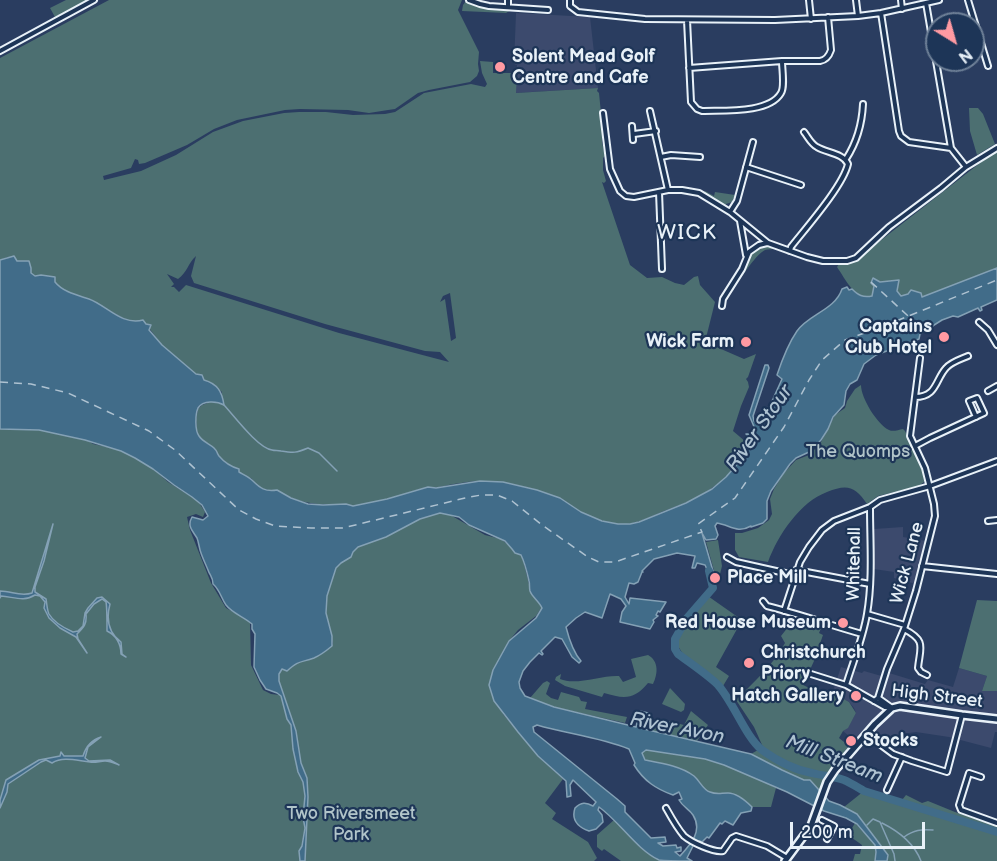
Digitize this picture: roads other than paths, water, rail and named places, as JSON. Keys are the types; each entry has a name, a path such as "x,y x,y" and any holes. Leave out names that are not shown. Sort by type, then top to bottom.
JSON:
{"street":[{"path":"0,51 94,0"},
{"path":"469,0 480,4 548,10"},
{"path":"508,0 508,7"},
{"path":"570,0 570,6 578,12 687,20 811,19 858,16 939,0"},
{"path":"808,0 811,19"},
{"path":"856,0 858,16"},
{"path":"901,0 902,9"},
{"path":"968,0 988,66"},
{"path":"926,3 951,148 966,167"},
{"path":"881,13 901,136 909,142 951,148"},
{"path":"689,68 782,61 820,62 831,50 828,17"},
{"path":"687,20 691,102 697,109 752,112 764,106 780,95 782,61"},
{"path":"790,251 847,168 846,159 860,128 862,104"},
{"path":"650,111 668,190"},
{"path":"603,113 610,169 620,191 626,196 634,197 682,189 699,193 730,212 768,243 822,261 853,260 889,227 942,188 966,167 997,148"},
{"path":"632,126 633,140"},
{"path":"634,134 656,131"},
{"path":"804,132 817,147 846,159"},
{"path":"730,212 737,201 753,142"},
{"path":"662,157 671,155 700,157"},
{"path":"747,166 801,185"},
{"path":"659,192 662,268"},
{"path":"739,219 746,256"},
{"path":"722,306 723,299 742,269 746,256 755,246 768,243"},
{"path":"979,322 988,330 997,345"},
{"path":"915,397 933,390 948,365 968,356"},
{"name":"Wick Lane","path":"876,699 905,627 935,516 926,468 910,436 920,358"},
{"path":"988,391 997,386"},
{"path":"915,446 930,438 976,417 984,413 977,398 969,401 976,417"},
{"name":"Whitehall","path":"846,685 867,614 870,584 870,507 880,500 930,486 997,461"},
{"path":"784,611 795,573 808,547 822,530 834,521 870,507"},
{"path":"988,520 997,520"},
{"path":"727,557 736,562 870,584"},
{"path":"922,566 997,574"},
{"path":"763,601 767,606 862,634"},
{"path":"867,614 905,627 915,636 921,648 918,668 927,675"},
{"path":"666,808 674,824 684,836 715,852 723,851 732,838 740,836 767,846 786,859 818,816 827,782 835,770 892,708 846,685 811,674"},
{"name":"High Street","path":"892,708 900,706 997,719"},
{"path":"866,734 893,754 946,772 962,715"},
{"path":"887,790 904,752"},
{"path":"981,777 969,773 958,805 962,810 997,823"},
{"path":"818,816 834,826 827,839"}],"water":[{"name":"River Stour","path":"14,256 17,261 29,261 31,273 35,276 55,277 55,282 66,291 95,302 121,318 143,320 146,324 151,325 149,330 162,345 196,374 202,375 204,380 216,386 222,396 224,405 210,402 198,408 196,423 199,436 216,450 223,460 239,469 239,472 263,489 277,490 308,504 353,506 428,487 436,488 480,481 503,482 560,498 581,512 602,521 618,524 639,522 686,503 712,489 726,477 751,444 751,437 746,434 752,434 755,429 749,415 765,365 769,368 753,416 758,425 782,379 777,375 797,331 808,320 834,302 842,289 847,287 849,290 852,289 856,293 869,297 872,296 873,278 880,282 899,280 897,291 901,296 908,294 911,290 921,293 922,297 997,268 997,300 981,307 980,311 978,308 958,317 953,316 942,320 920,334 919,339 876,355 864,364 857,380 850,384 846,391 844,405 833,417 821,440 809,452 796,458 790,464 771,491 767,501 767,519 763,523 742,529 717,523 715,526 718,535 716,539 706,540 702,533 713,571 712,580 710,581 705,565 697,563 695,568 692,568 695,556 677,553 654,559 642,571 638,582 629,583 625,597 629,604 630,598 666,602 660,612 658,611 656,615 658,616 653,620 650,629 620,622 626,606 621,599 610,594 602,618 585,612 566,627 570,641 581,661 579,663 572,657 562,639 555,637 541,651 542,655 539,653 530,662 519,682 525,696 554,707 636,727 640,711 648,713 644,729 751,754 804,780 810,780 829,801 857,814 888,855 887,861 875,861 875,845 857,824 846,818 824,811 724,765 705,759 646,750 642,753 645,760 683,770 694,776 710,792 731,793 738,796 752,807 751,811 741,813 733,825 725,821 720,823 709,838 694,844 687,858 692,861 659,860 636,843 599,807 603,822 596,829 589,831 579,825 574,816 575,808 584,803 593,806 596,802 573,780 570,785 571,796 567,797 566,781 538,756 518,732 494,701 489,685 493,670 509,641 536,618 542,608 530,591 521,555 515,553 505,541 469,525 459,517 440,513 420,519 386,537 358,547 351,557 336,568 327,596 326,613 332,646 319,656 297,663 287,671 282,669 279,674 279,681 296,731 301,763 307,778 305,861 300,861 299,851 305,828 303,817 305,796 293,749 291,725 287,719 281,696 266,689 254,667 255,634 252,624 229,608 213,584 197,538 190,525 192,517 203,520 208,516 202,505 153,469 121,451 39,430 0,429 0,260","holes":["537,725 606,741 629,749 634,765 646,780 673,795 679,792 682,799 679,800 696,821 696,832 692,842 680,856 675,852 681,851 681,847 663,846 658,843 666,842 665,837 651,838 625,812 625,806 534,732 533,727"]},
{"path":"53,524 35,592 46,599 48,612 54,620 73,632 83,626 85,613 88,608 97,598 102,597 110,604 108,615 110,625 121,642 122,654 126,657 121,654 115,637 107,631 106,602 102,599 94,604 86,614 84,625 77,634 87,653 76,637 60,628 49,618 44,608 45,602 40,596 35,595 23,599 1,596 0,598 0,591 32,593"},
{"path":"101,737 88,747 85,758 89,761 110,760 119,765 107,761 92,762 66,759 52,763 46,760 8,784 0,808 6,780 39,760 60,756 61,752 64,756 83,756 89,744"}],"waterway":[{"path":"224,405 240,424 266,448 292,452 308,448 319,453 337,471"},
{"name":"Mill Stream","path":"709,571 713,588 687,618 675,639 675,649 678,654 718,685 750,736 762,750 799,770 840,779 864,791 997,832"},
{"path":"867,825 873,819 880,822 895,861"},
{"path":"882,823 905,838 921,861"},
{"path":"904,837 918,830 933,830"}],"place":[{"name":"Solent Mead Golf Centre and Cafe","path":"500,67"},
{"name":"Captains Club Hotel","path":"944,337"},
{"name":"Wick Farm","path":"746,342"},
{"name":"Place Mill","path":"715,578"},
{"name":"Red House Museum","path":"843,623"},
{"name":"Christchurch Priory","path":"749,663"},
{"name":"Hatch Gallery","path":"856,696"},
{"name":"Stocks","path":"851,741"}],"district":[{"name":"WICK","path":"687,234"}],"park label":[{"name":"The Quomps","path":"858,452"},
{"name":"Two Riversmeet Park","path":"351,824"}],"water label":[{"name":"River Avon","path":"677,729"}]}
